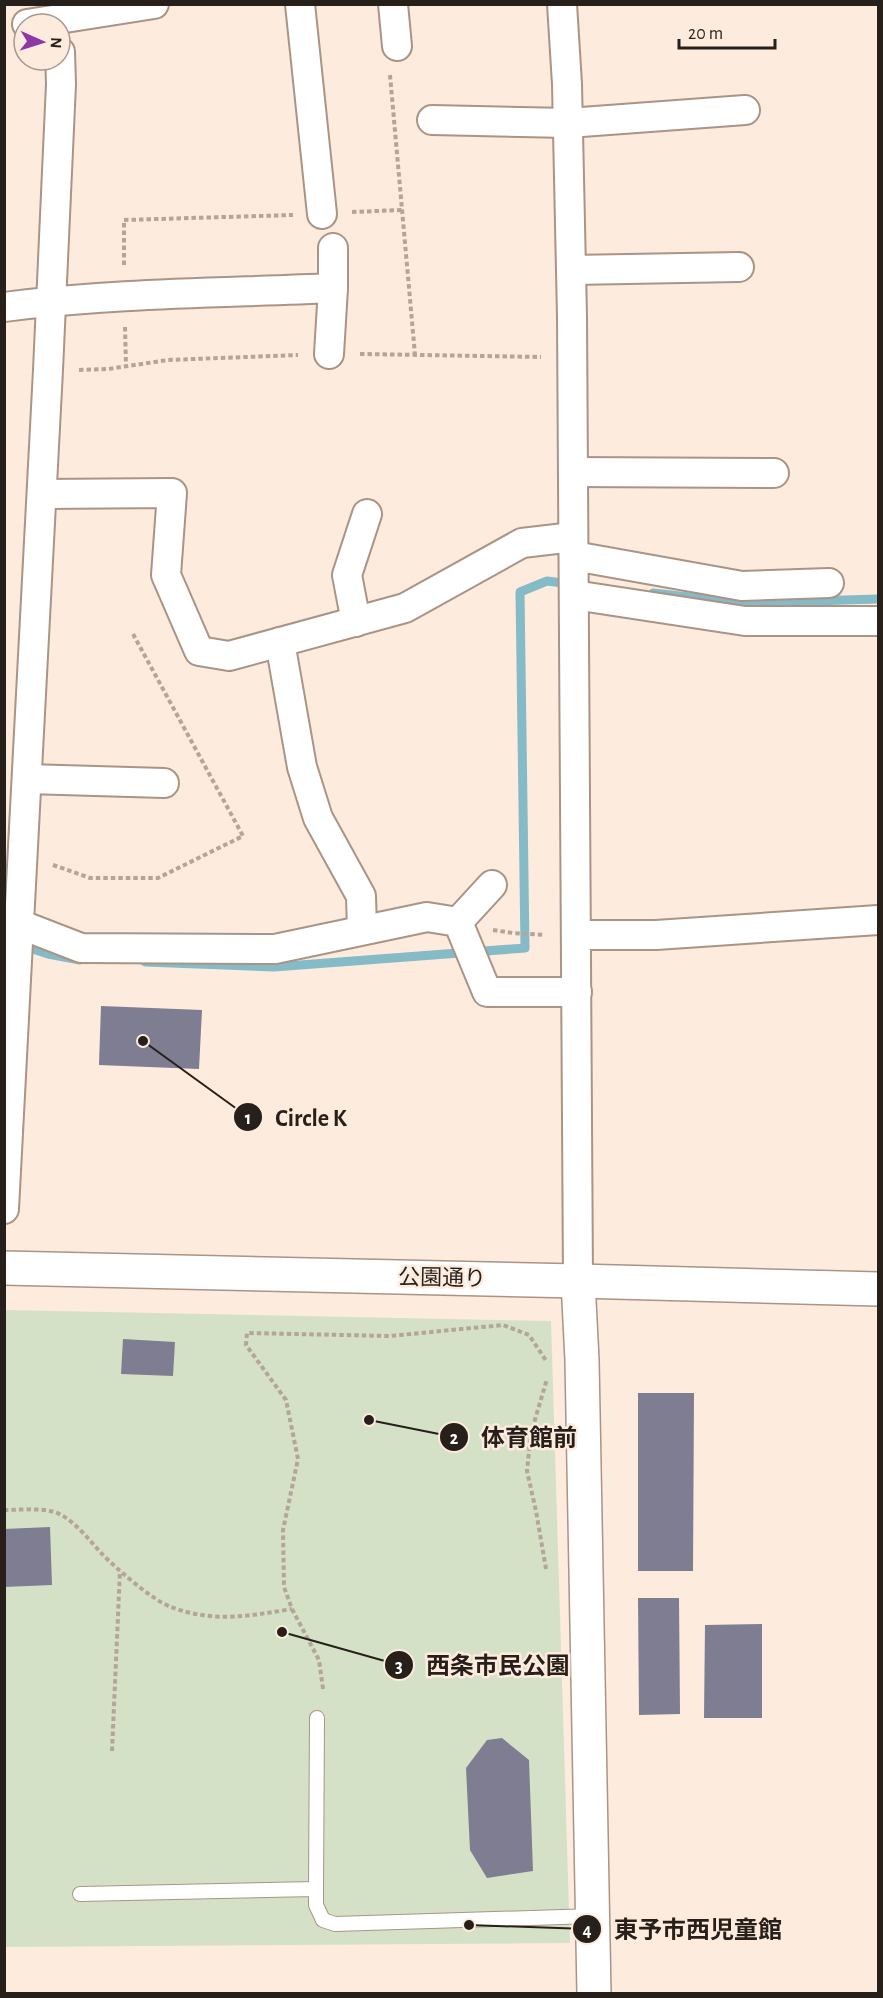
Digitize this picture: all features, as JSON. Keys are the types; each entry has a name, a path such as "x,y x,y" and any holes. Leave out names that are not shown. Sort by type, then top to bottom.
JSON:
{"street":[{"path":"72,14 154,4"},
{"path":"300,4 322,214"},
{"path":"393,4 397,46"},
{"path":"562,4 567,84 571,270 578,1281 582,1372 594,1994"},
{"path":"4,1209 11,967 19,924 52,301 61,72"},
{"path":"432,120 568,123 745,110"},
{"path":"329,354 333,248"},
{"path":"571,270 739,267"},
{"path":"4,307 124,296 333,288"},
{"path":"573,472 774,473"},
{"path":"42,494 172,493 166,575 199,651 229,656 405,608 522,543 742,586 829,584"},
{"path":"356,622 347,575 367,514"},
{"path":"574,594 745,621 879,621"},
{"path":"280,642 302,767 318,818 361,896 362,930"},
{"path":"27,779 164,783"},
{"path":"458,922 492,885"},
{"path":"19,924 81,948 275,949 427,917 458,922"},
{"path":"576,935 656,935 879,920"},
{"path":"458,922 487,992 577,992"},
{"name":"公園通り","path":"4,1268 879,1289"}],"lane":[{"path":"317,1718 316,1905 322,1920 335,1924 592,1916"},
{"path":"80,1894 316,1889"}],"path":[{"path":"397,46 389,65 415,355"},
{"path":"126,366 124,220 402,210"},
{"path":"513,933 535,935"},
{"path":"323,1689 318,1660 292,1609 284,1587 283,1530 298,1459 286,1400 246,1345 247,1333 390,1336 503,1324 529,1335 547,1361 547,1381 531,1433 527,1472 546,1569"},
{"path":"4,1510 52,1511 75,1524 120,1570 168,1606 206,1617 246,1616 292,1609"},
{"path":"112,1751 120,1570"}],"green space":[{"path":"5,1310 551,1321 570,1943 5,1947"}],"building":[{"path":"101,1006 202,1010 199,1069 99,1065"},
{"path":"123,1339 175,1342 173,1376 121,1374"},
{"path":"638,1393 694,1393 693,1571 638,1571"},
{"path":"50,1527 52,1585 4,1587 4,1529"},
{"path":"638,1598 679,1598 680,1714 639,1715"},
{"path":"762,1624 762,1718 704,1718 705,1625"},
{"path":"502,1738 529,1760 533,1871 487,1878 470,1850 466,1768 487,1740"}],"waterway":[{"path":"145,962 274,967 525,948 520,592 547,581 571,584"},
{"path":"653,593 742,603 878,599"},
{"path":"21,945 48,954 80,960"}],"place":[{"name":"Circle K","path":"143,1041"},
{"name":"体育館前","path":"369,1420"},
{"name":"西条市民公園","path":"282,1632"},
{"name":"東予市西児童館","path":"469,1925"}]}
